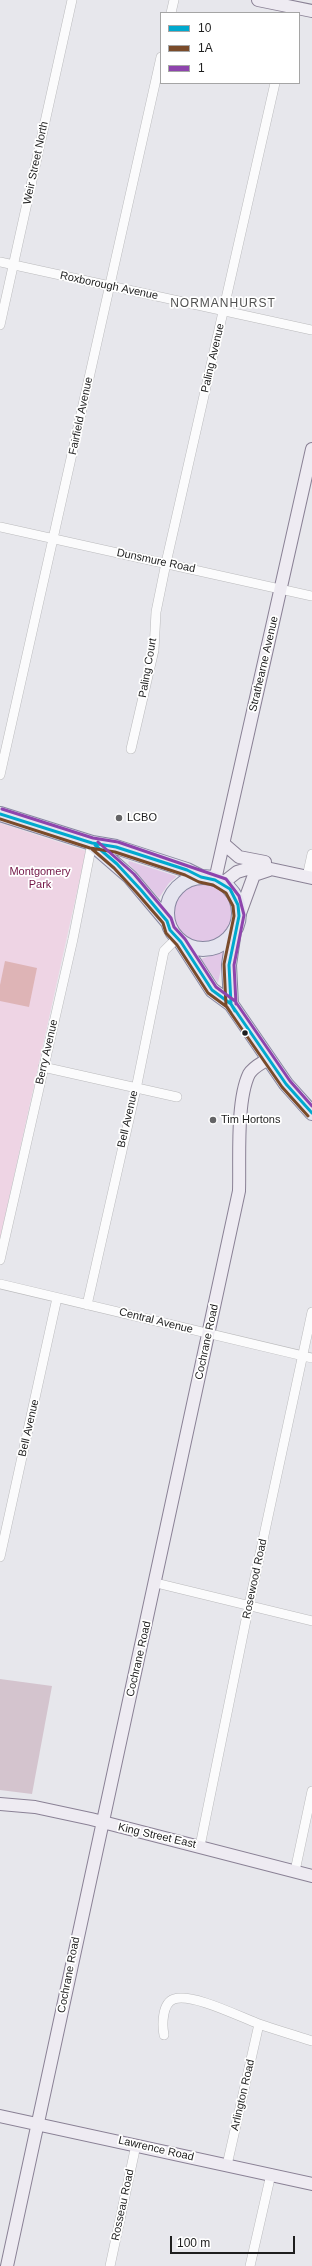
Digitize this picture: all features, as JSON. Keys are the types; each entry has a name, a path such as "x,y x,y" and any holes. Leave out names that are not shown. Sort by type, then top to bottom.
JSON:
{"main road":[{"path":"0,814 92,843 116,847 219,882 235,898 238,916 234,930 228,972 230,1004"},
{"path":"92,843 130,878 167,921 212,990 230,1004 286,1084 312,1113"},
{"path":"167,921 167,908 175,890 183,883 201,877"},
{"path":"179,940 195,949 206,949 223,943 234,930"}],"street":[{"name":"Weir Street North","path":"0,326 72,0"},
{"path":"171,12 174,0"},
{"path":"258,0 312,11"},
{"name":"Fairfield Avenue","path":"0,775 160,61"},
{"name":"Paling Avenue","path":"166,563 275,84"},
{"name":"Roxborough Avenue","path":"0,262 312,330"},
{"name":"Strathearne Avenue","path":"219,882 224,844 312,449"},
{"name":"Dunsmure Road","path":"0,527 312,596"},
{"name":"Paling Court","path":"131,749 154,650 156,612 166,563"},
{"name":"Berry Avenue","path":"0,1260 73,939 92,843"},
{"path":"224,844 233,854 263,861 274,871"},
{"path":"219,882 237,872 250,867 260,866 274,871 309,877 312,854"},
{"path":"238,916 254,875 274,871"},
{"name":"Bell Avenue","path":"87,1305 136,1089 164,951 179,940"},
{"name":"Cochrane Road","path":"7,2266 102,1822 156,1583 239,1190 242,1103 249,1074 252,1069 268,1059"},
{"path":"44,1067 136,1089 177,1097"},
{"name":"Central Avenue","path":"0,1284 307,1357"},
{"name":"Bell Avenue","path":"0,1557 57,1298"},
{"name":"Rosewood Road","path":"200,1846 249,1605 307,1357 312,1312"},
{"path":"0,1511 10,1513"},
{"path":"156,1583 312,1621"},
{"path":"295,1871 312,1791"},
{"name":"King Street East","path":"0,1804 35,1807 102,1822 312,1876"},
{"path":"164,2035 162,2026 166,2008 169,2002 176,1999 212,2005 259,2024 312,2041"},
{"name":"Arlington Road","path":"227,2165 259,2024"},
{"name":"Lawrence Road","path":"0,2116 312,2184"},
{"name":"Rosseau Road","path":"110,2266 136,2145"},
{"path":"250,2266 271,2174"}],"shaded area":[{"path":"129,861 176,877 169,883 159,898 128,863"},
{"path":"202,883 219,888 227,896 232,913 227,930 219,938 202,943 185,938 177,930 172,913 177,896 185,888"},
{"path":"222,952 224,954 218,983 201,959"},
{"path":"5,961 37,968 29,1007 0,1001 0,985"},
{"path":"0,1679 52,1686 32,1794 0,1790"}],"green space":[{"name":"Montgomery Park","path":"0,823 86,851 0,1239"}],"transit line":[{"name":"1","path":"2,809 93,838 118,842 226,879 239,896 244,915 234,965 236,1004"},
{"name":"10","path":"0,814 92,843 116,847 187,870 201,877 215,880 230,889 238,905 239,916 229,965 231,1004 286,1084 312,1113"},
{"name":"1A","path":"0,819 90,848 115,852 185,875 199,882 213,885 226,893 233,906 234,916 224,964 226,1006 282,1087 308,1116"},
{"name":"1","path":"98,842 134,874 171,918 174,927 185,939 216,987 235,1001 290,1081 312,1106"},
{"name":"10","path":"95,845 117,864 141,890 167,921 170,930 181,942 212,990 231,1004 235,1011"},
{"name":"1A","path":"92,849 114,868 163,923 166,933 177,945 208,993 227,1007 231,1013"}],"place":[{"name":"LCBO","path":"119,818"},
{"name":"Tim Hortons","path":"213,1120"}],"district":[{"name":"NORMANHURST","path":"223,304"}]}
